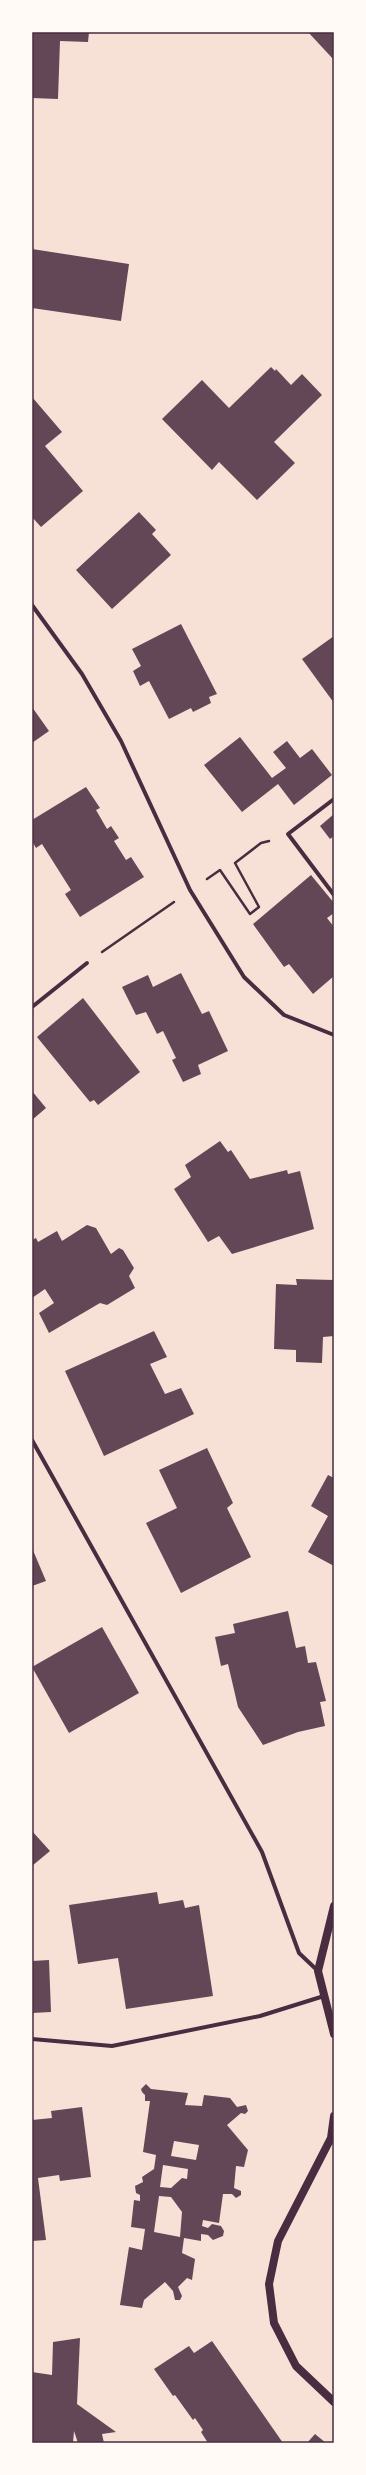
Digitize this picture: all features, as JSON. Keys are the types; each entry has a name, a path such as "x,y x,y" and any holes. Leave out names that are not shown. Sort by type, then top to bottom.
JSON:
{"main road":[{"path":"334,1906 318,1971 334,2034"},
{"path":"334,2116 331,2138 278,2241 269,2284 274,2323 296,2366 334,2402"}],"street":[{"path":"32,605 82,674 121,740 190,890 244,977 284,1015 321,1032 334,1035"},
{"path":"334,799 288,834 334,894"},
{"path":"32,1007 86,963"},
{"path":"32,1440 262,1852 299,1953 318,1971"},
{"path":"32,2040 112,2046 266,2014 324,1996"}],"path":[{"path":"220,870 250,914 259,907 235,863 261,843 270,840"},
{"path":"86,963 190,890"}],"building":[{"path":"32,32 89,32 88,42 60,41 58,99 32,98"},
{"path":"308,32 334,32 334,60"},
{"path":"32,249 129,264 121,321 32,308"},
{"path":"271,367 275,371 276,369 291,385 302,374 322,395 274,442 295,463 257,500 219,462 212,470 162,419 202,380 229,408"},
{"path":"32,397 62,432 45,446 83,491 41,527 32,517"},
{"path":"139,512 156,530 152,534 171,555 112,609 76,570"},
{"path":"181,624 217,694 209,697 211,703 193,712 191,708 169,719 149,681 140,686 133,671 141,666 132,649"},
{"path":"334,636 334,703 302,659"},
{"path":"32,707 49,731 32,743"},
{"path":"240,737 272,778 286,768 273,752 287,741 300,758 312,749 332,775 294,805 278,784 242,812 204,765"},
{"path":"86,787 100,808 96,810 107,829 111,826 119,838 114,841 126,860 131,857 144,877 80,917 65,894 71,890 42,844 36,848 32,841 32,820"},
{"path":"334,814 334,836 330,839 320,826"},
{"path":"311,875 334,903 334,913 327,918 334,927 334,976 313,994 289,964 284,967 253,924"},
{"path":"181,973 202,1014 209,1011 228,1051 198,1065 201,1074 183,1082 172,1060 176,1058 163,1031 157,1034 146,1012 136,1015 122,987 148,975 153,987"},
{"path":"83,998 140,1072 98,1105 94,1100 90,1102 37,1037"},
{"path":"32,1091 46,1108 32,1120"},
{"path":"220,1141 228,1152 231,1150 250,1179 287,1170 288,1174 300,1171 314,1229 232,1254 219,1236 208,1242 174,1189 191,1177 185,1165"},
{"path":"87,1225 96,1228 111,1254 119,1248 123,1250 134,1268 129,1276 135,1288 107,1305 100,1303 49,1333 39,1313 54,1303 45,1289 32,1298 32,1240 36,1238 38,1242 57,1231 62,1241"},
{"path":"296,1279 334,1280 334,1336 323,1337 322,1363 296,1362 296,1350 274,1349 276,1284 297,1285"},
{"path":"154,1331 167,1357 150,1364 165,1394 181,1388 194,1414 104,1456 65,1371"},
{"path":"207,1448 233,1503 227,1508 251,1557 181,1593 146,1523 177,1508 159,1470"},
{"path":"328,1475 334,1478 334,1566 308,1552 328,1516 311,1506"},
{"path":"32,1548 46,1581 32,1586"},
{"path":"288,1611 296,1648 305,1646 308,1663 316,1662 326,1701 320,1702 325,1726 298,1732 263,1745 238,1707 228,1664 221,1666 215,1637 235,1633 233,1624"},
{"path":"102,1627 139,1693 69,1733 32,1667"},
{"path":"32,1831 50,1851 32,1866"},
{"path":"157,1892 159,1904 183,1900 185,1908 199,1905 213,1996 126,2009 118,1958 78,1964 69,1905"},
{"path":"49,1960 51,2012 32,2013 32,1961"},
{"path":"146,2084 151,2089 188,2093 185,2105 202,2106 204,2095 230,2098 237,2107 246,2105 248,2111 245,2114 241,2113 227,2125 248,2150 244,2167 236,2166 234,2188 241,2191 241,2195 236,2198 232,2194 223,2194 219,2223 203,2220 202,2226 208,2228 212,2224 221,2226 224,2231 223,2236 213,2240 208,2235 201,2234 201,2241 184,2238 182,2253 195,2259 192,2280 187,2278 178,2287 182,2296 180,2300 175,2300 173,2291 165,2282 144,2300 142,2308 120,2305 129,2247 142,2250 145,2229 131,2227 134,2200 140,2201 140,2195 136,2193 135,2186 143,2182 142,2177 154,2169 156,2155 143,2152 150,2101 145,2101 145,2095 141,2089","holes":["174,2141 199,2145 196,2160 171,2156","163,2165 188,2169 187,2179 182,2178 171,2188 160,2187","159,2196 171,2197 182,2212 180,2237 154,2232"]},
{"path":"82,2107 91,2177 60,2181 59,2175 38,2178 46,2240 32,2241 32,2120 52,2118 51,2111"},
{"path":"80,2338 77,2404 116,2432 102,2434 104,2443 78,2443 74,2431 73,2443 32,2443 32,2372 52,2375 53,2342"},
{"path":"212,2341 283,2443 208,2443 201,2432 203,2430 195,2418 193,2420 175,2395 173,2396 154,2369 189,2346 194,2353"},
{"path":"315,2434 326,2443 307,2443"}]}
